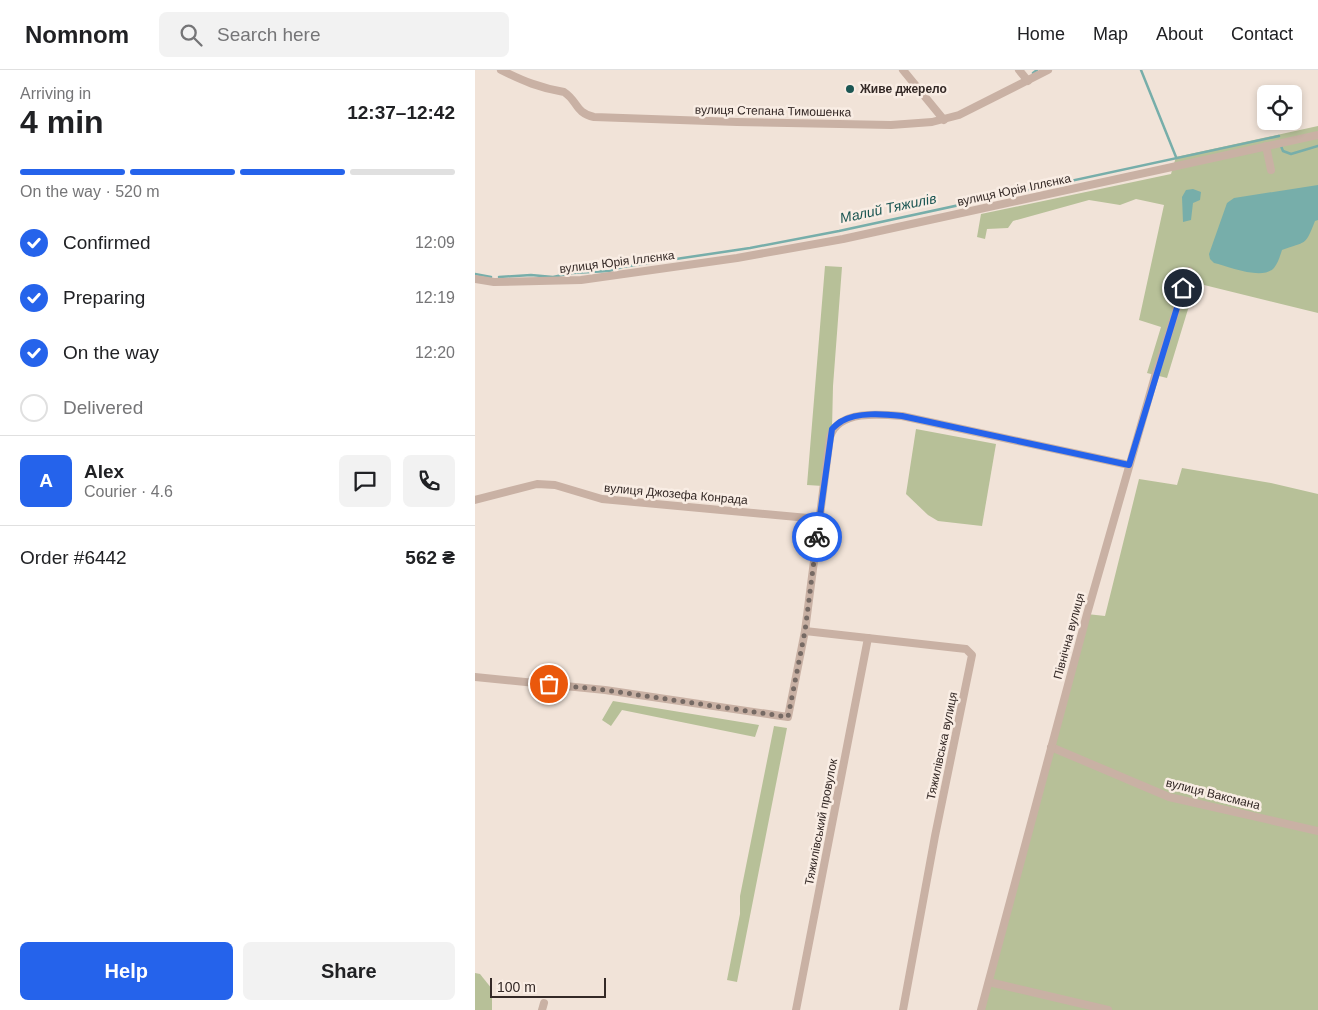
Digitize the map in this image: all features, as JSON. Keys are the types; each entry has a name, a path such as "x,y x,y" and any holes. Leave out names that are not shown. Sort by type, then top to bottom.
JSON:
{"street":[{"name":"вулиця Степана Тимошенка","path":"501,70 530,84 568,94 580,111 585,115 594,117 891,125 944,120 959,115 1028,82 1048,70"},
{"path":"903,70 944,120"},
{"path":"1019,70 1028,82"},
{"name":"вулиця Юрія Іллєнка","path":"475,279 494,282 581,280 737,258 843,239 1318,135"},
{"path":"1266,146 1271,170"},
{"name":"Північна вулиця","path":"981,1010 1129,465 1189,271"},
{"path":"475,677 605,690 788,717 805,631 832,429 842,421 854,417 884,414 902,416 1129,465"},
{"name":"вулиця Джозефа Конрада","path":"475,500 537,484 555,485 602,499 819,519"},
{"name":"Тяжилівська вулиця","path":"805,631 966,649 972,655 935,836 903,1010"},
{"name":"Тяжилівський провулок","path":"796,1010 868,638"},
{"name":"вулиця Ваксмана","path":"1051,747 1169,797 1318,830"},
{"path":"989,982 1108,1010"}],"green space":[{"path":"1318,126 1318,313 1196,283 1167,378 1147,373 1161,327 1139,320 1164,205 1136,199 1120,205 1089,200 1013,221 1008,228 987,229 985,239 977,237 981,214 1171,174 1176,157"},
{"path":"825,266 842,267 833,386 832,429 823,486 807,485"},
{"path":"916,429 996,444 982,526 938,521 928,515 906,494"},
{"path":"1182,468 1271,483 1318,494 1318,1010 981,1010 1087,614 1105,616 1139,479 1177,485"},
{"path":"613,701 759,725 755,737 622,710 611,726 602,720"},
{"path":"774,726 787,728 737,982 727,980 740,914 740,896"},
{"path":"475,973 480,974 492,989 492,1010 475,1010"}],"water":[{"path":"1318,185 1318,220 1315,221 1304,242 1282,250 1278,262 1269,272 1253,273 1214,263 1210,259 1209,254 1227,203 1234,198"},
{"path":"1193,189 1201,192 1200,200 1193,203 1191,220 1183,222 1182,197 1186,190"}],"waterway":[{"path":"1033,73 1037,70"},
{"path":"1141,70 1176,157"},
{"name":"Малий Тяжилів","path":"499,277 531,275 553,277 572,273 609,271 622,267 750,248 839,231 1279,136"},
{"name":"Малий Тяжилів","path":"1281,146 1283,151 1291,154 1318,146"},
{"name":"Малий Тяжилів","path":"475,274 491,277"}],"way so far":[{"path":"549,684 605,690 788,717 805,631 817,537"}],"place":[{"name":"Живе джерело","path":"850,89"}],"route":[{"path":"817,537 832,429 842,421 854,417 884,414 902,416 1129,465 1183,288"}]}
